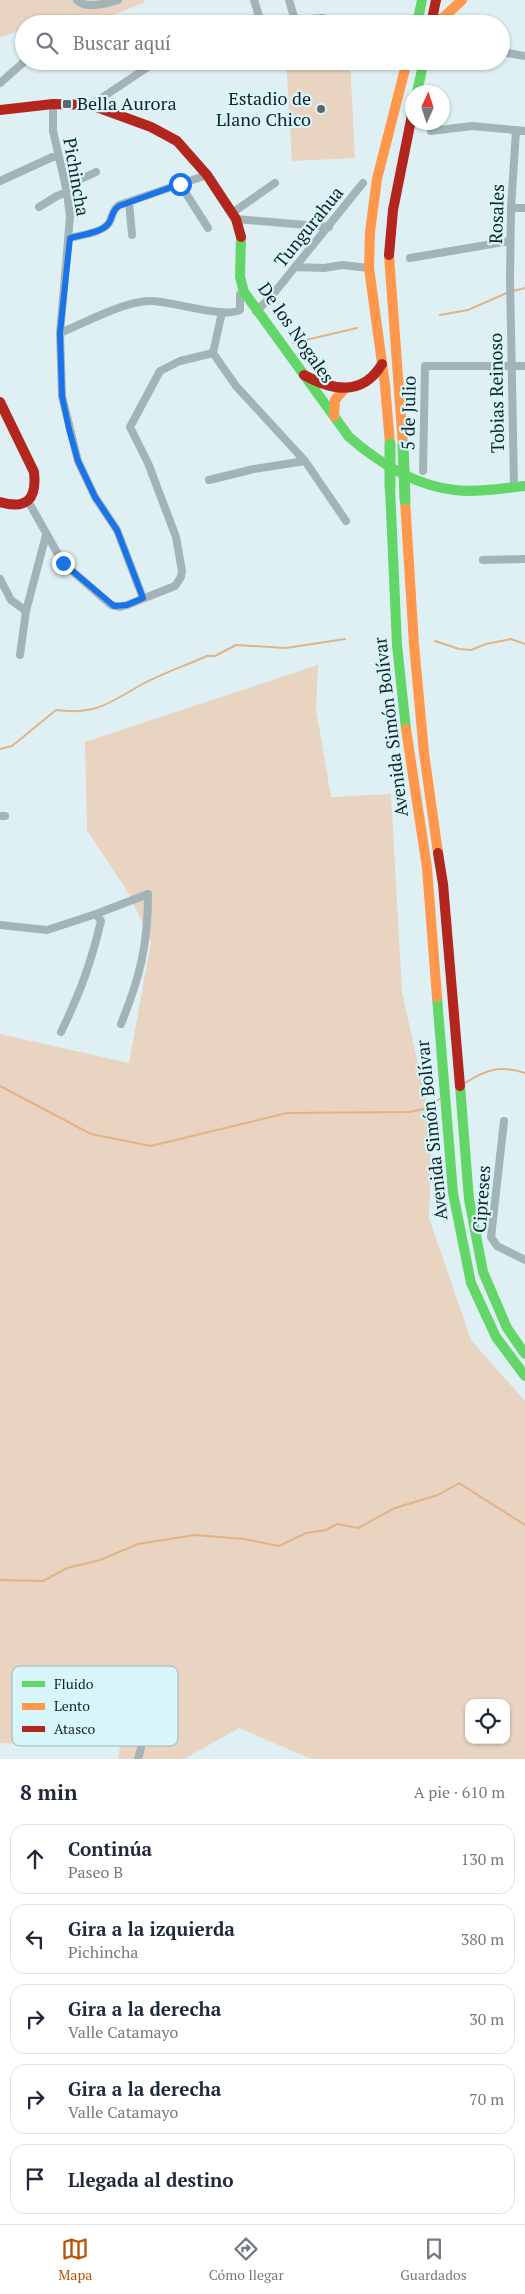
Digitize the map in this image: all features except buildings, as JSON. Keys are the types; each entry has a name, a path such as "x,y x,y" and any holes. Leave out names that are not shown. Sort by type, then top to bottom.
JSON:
{"main road":[{"path":"419,15 422,0"},
{"path":"433,15 436,0"},
{"path":"446,15 462,0"},
{"name":"Avenida Simón Bolívar","path":"405,70 377,179 370,232 369,268 382,364 390,444 390,488 398,645 409,753 426,868 453,1193 471,1283 496,1338 525,1376"},
{"path":"419,85 422,70"},
{"name":"De los Nogales","path":"0,110 53,104 92,105 151,126 183,145 207,175 234,216 241,235 240,272 244,292 256,311 350,437 373,457 433,485 468,490 520,487"},
{"name":"Avenida Simón Bolívar","path":"409,130 393,210 389,246 390,282 403,444 414,645 424,754 443,884 469,1199 480,1263 493,1299 507,1328 525,1354"},
{"path":"334,416 335,400 351,387 373,378 382,364"},
{"path":"304,375 324,385 351,387 373,393 387,411"},
{"path":"0,402 34,472 35,490 28,501 13,506 0,502"}],"street":[{"path":"77,0 80,4 86,5 118,0"},
{"path":"254,0 258,15"},
{"path":"289,0 294,15"},
{"path":"510,54 525,56"},
{"path":"0,83 15,69"},
{"path":"92,105 144,70"},
{"name":"Pichincha","path":"53,104 53,131 57,156 66,189 70,217 70,238 60,333 62,396 78,461 95,497 117,530 143,598"},
{"path":"431,131 472,126 525,131"},
{"name":"Rosales","path":"510,299 511,208 516,130"},
{"path":"0,181 57,156"},
{"path":"39,207 96,172"},
{"path":"70,238 103,228 108,224 115,208 207,175"},
{"path":"234,216 275,183"},
{"name":"Tungurahua","path":"256,311 270,298 363,183"},
{"path":"180,184 208,228"},
{"path":"129,202 132,235"},
{"path":"511,208 525,208"},
{"path":"234,216 329,227"},
{"path":"410,258 510,241"},
{"path":"295,267 324,268 342,265 369,268"},
{"path":"60,333 142,301 222,312 240,310 240,294 244,292"},
{"name":"Tobias Reinoso","path":"510,299 512,366 520,487"},
{"path":"222,312 213,353 241,392 306,460 346,521"},
{"path":"28,501 46,535 68,569 110,605 120,607 175,586 181,577 182,566 174,531 144,454 131,432 131,424 160,371 180,361 213,353"},
{"name":"5 de Julio","path":"423,471 424,366 525,366"},
{"path":"209,480 254,469 306,460"},
{"path":"20,655 26,611 46,535"},
{"path":"483,560 525,559"},
{"path":"0,579 11,600 26,611"},
{"path":"0,925 47,930 148,894 146,947 141,968 121,1024"},
{"path":"61,1032 80,992 92,957 100,921 96,914"},
{"name":"Cipreses","path":"504,1121 491,1237 497,1246 525,1260"},
{"path":"138,1759 142,1748"}],"shaded area":[{"path":"0,0 145,0 143,3 113,15 15,15 15,32 0,37"},
{"name":"Estadio de Llano Chico","path":"287,70 350,70 355,158 292,161"},
{"path":"318,665 316,709 331,797 391,794 402,992 432,1127 429,1218 471,1340 525,1401 525,1759 311,1759 239,1728 184,1759 118,1759 120,1746 178,1746 178,1666 12,1666 12,1743 0,1743 0,1034 129,1063 151,942 129,894 87,830 85,742"}],"waterway":[{"path":"513,291 525,288"},
{"path":"440,315 468,310 509,292"},
{"path":"293,343 357,328"},
{"path":"0,749 12,746 56,710 81,711 100,707 155,678 207,656 215,656 236,645 286,648 345,639"},
{"path":"435,641 459,649 471,650 486,644 511,639 525,644"},
{"path":"465,1083 480,1074 494,1070 508,1069 525,1073"},
{"path":"0,1086 91,1134 151,1146 287,1113 409,1112 424,1109 440,1099"},
{"path":"0,1580 43,1581 67,1568 100,1560 138,1544 195,1535 244,1539 279,1546 306,1533 326,1530 337,1524 358,1528 395,1508 438,1495 459,1483 525,1525"}],"traffic: fast":[{"path":"419,15 422,0"},
{"path":"419,85 422,70"},
{"path":"241,237 240,277 244,292 349,437 385,464 412,478 440,488 472,491 525,486"},
{"path":"390,444 390,488"},
{"path":"403,445 405,500"},
{"path":"390,488 397,645 406,729"},
{"path":"437,997 453,1193 471,1283 496,1337 525,1376"},
{"path":"460,1086 469,1199 483,1272 507,1328 525,1354"}],"traffic: slow":[{"path":"446,15 462,0"},
{"path":"390,444 385,385 369,268 370,232 377,179 405,70"},
{"path":"389,255 403,445"},
{"path":"334,416 335,400 345,388"},
{"path":"405,500 414,645 424,753 438,853"},
{"path":"406,729 427,868 437,997"}],"traffic: jam":[{"path":"433,15 436,0"},
{"path":"0,110 53,104 91,105 151,127 177,141 207,175 236,219 241,237"},
{"path":"389,255 393,210 409,130"},
{"path":"304,375 326,385 347,388 357,386 366,381 382,364"},
{"path":"0,402 34,472 35,481 32,495 28,500 17,504 0,502"},
{"path":"438,853 443,884 460,1086"}],"place":[{"name":"Bella Aurora","path":"67,104"},
{"name":"Estadio de Llano Chico","path":"321,109"}],"route":[{"path":"63,563 110,605 120,607 143,598 117,530 95,497 78,461 62,396 60,333 70,238 103,228 108,224 115,208 119,206 180,184"}]}
